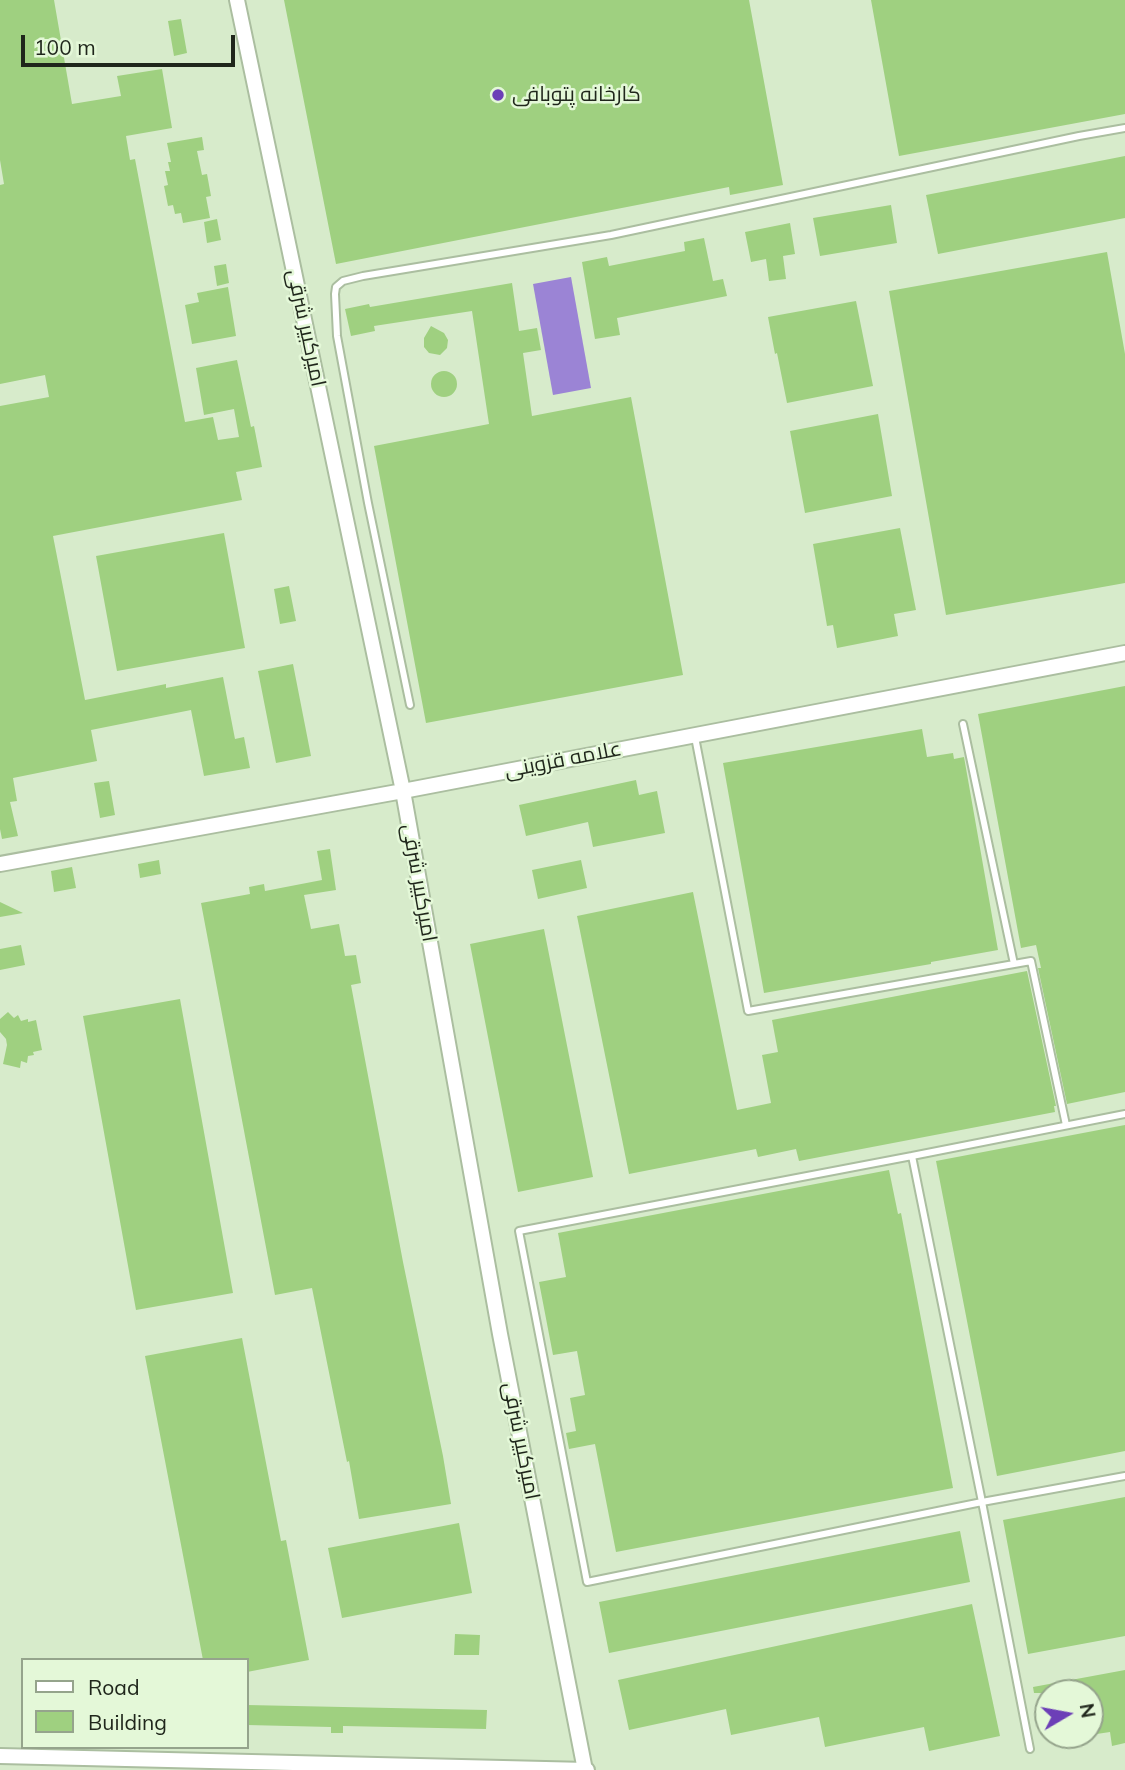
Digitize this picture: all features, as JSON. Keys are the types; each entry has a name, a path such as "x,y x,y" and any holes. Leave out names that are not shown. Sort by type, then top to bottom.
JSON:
{"street":[{"name":"امیرکبیر شرقی","path":"237,0 403,791 500,1334 586,1770"},
{"name":"علامه قزوینی","path":"0,864 403,791 1125,653"},
{"path":"0,1756 586,1770"}],"lane":[{"path":"410,705 337,336 335,294 336,287 343,281 611,235 1125,128"},
{"path":"963,724 1014,964"},
{"path":"695,735 748,1011 1031,961 1066,1125"},
{"path":"1125,1114 519,1231 587,1582 982,1502 1125,1476"},
{"path":"912,1156 1030,1749"}],"shaded area":[{"path":"571,277 591,388 553,395 533,284"}],"building":[{"path":"0,0 54,0 72,104 121,96 117,76 162,69 172,128 126,136 130,160 135,159 185,422 213,417 218,440 239,437 234,409 204,415 196,368 237,360 262,467 236,472 242,500 53,536 85,700 166,684 166,688 223,677 235,739 244,737 250,768 204,776 191,710 91,730 97,761 13,778 17,801 10,802 18,836 2,839 0,406 49,397 45,375 0,384 0,185 4,184 0,160"},
{"name":"کارخانه پتوبافی","path":"284,0 749,0 783,185 730,195 729,187 336,264"},
{"path":"871,0 1125,0 1125,114 899,156"},
{"path":"181,19 187,53 174,56 168,21"},
{"path":"202,137 204,150 197,151 202,175 207,174 211,196 206,197 210,218 183,223 181,213 175,214 173,205 168,206 164,186 168,185 165,171 170,171 168,162 171,162 167,143"},
{"path":"1125,156 1125,218 938,254 926,195"},
{"path":"891,205 897,243 820,256 813,218"},
{"path":"217,219 221,240 207,243 204,222"},
{"path":"790,223 795,254 783,256 786,279 769,281 766,259 751,262 745,232"},
{"path":"704,238 713,281 723,279 727,296 617,318 620,335 595,339 582,262 607,257 609,266 685,251 684,242"},
{"path":"1107,252 1125,354 1125,583 946,615 889,291"},
{"path":"226,264 229,283 217,286 214,266"},
{"path":"512,283 519,331 537,328 541,350 523,353 532,416 631,397 683,675 426,723 374,446 489,424 472,311 374,326 375,331 351,336 345,309"},
{"path":"228,287 236,336 192,344 185,305 199,302 197,293"},
{"path":"856,301 873,386 787,403 768,317"},
{"path":"431,326 444,333 448,340 447,348 440,355 429,353 424,347 424,338"},
{"path":"444,371 453,375 457,384 453,393 444,397 435,393 431,384 435,375"},
{"path":"878,414 892,496 805,513 790,431"},
{"path":"900,528 916,610 894,614 898,636 837,648 833,625 827,626 813,544"},
{"path":"224,533 245,648 117,671 96,556"},
{"path":"289,586 296,621 280,624 274,589"},
{"path":"293,664 311,756 276,763 258,671"},
{"path":"1125,686 1125,1092 1067,1104 1038,968 1041,968 1036,945 1021,948 978,714"},
{"path":"922,729 927,757 953,753 954,759 964,757 998,950 764,993 723,763"},
{"path":"636,780 639,795 657,791 665,833 593,847 588,822 526,836 519,805"},
{"path":"109,781 115,815 100,818 94,783"},
{"path":"330,849 336,890 304,895 311,929 339,924 345,956 356,955 361,983 351,985 451,1504 359,1519 312,1288 275,1295 201,903 250,894 249,887 264,884 265,891 322,880 317,851"},
{"path":"159,860 161,874 140,878 138,864"},
{"path":"581,860 587,888 538,899 532,870"},
{"path":"72,867 76,888 54,892 51,871"},
{"path":"693,892 737,1110 771,1103 762,1055 778,1052 772,1020 1027,971 1056,1106 1055,1112 799,1161 796,1149 758,1157 756,1149 629,1174 577,916"},
{"path":"0,902 23,913 0,917"},
{"path":"544,929 593,1177 518,1192 470,944"},
{"path":"21,945 25,965 0,970 0,949"},
{"path":"180,999 233,1293 136,1310 83,1016"},
{"path":"8,1012 14,1018 18,1015 21,1021 36,1020 42,1050 28,1056 27,1063 21,1061 20,1068 3,1064 7,1045 0,1032 0,1019"},
{"path":"1125,1125 1125,1451 997,1476 936,1161"},
{"path":"889,1170 898,1214 901,1213 953,1488 616,1552 595,1444 569,1449 566,1433 576,1431 570,1398 585,1395 577,1351 553,1355 539,1282 566,1277 558,1233"},
{"path":"242,1338 281,1541 286,1540 309,1660 248,1672 248,1658 203,1658 145,1356"},
{"path":"1125,1497 1125,1636 1028,1654 1003,1520"},
{"path":"459,1523 472,1593 342,1618 328,1548"},
{"path":"960,1531 970,1582 609,1653 599,1602"},
{"path":"972,1604 1000,1736 929,1751 924,1727 825,1747 819,1717 731,1735 726,1709 629,1730 618,1680"},
{"path":"455,1634 480,1635 479,1655 454,1655"},
{"path":"1125,1670 1125,1743 1112,1746 1110,1732 1104,1733 1104,1679 1076,1679"},
{"path":"248,1705 487,1710 486,1729 343,1726 343,1733 331,1733 331,1727 248,1725"}],"place":[{"name":"کارخانه پتوبافی","path":"498,95"}]}
